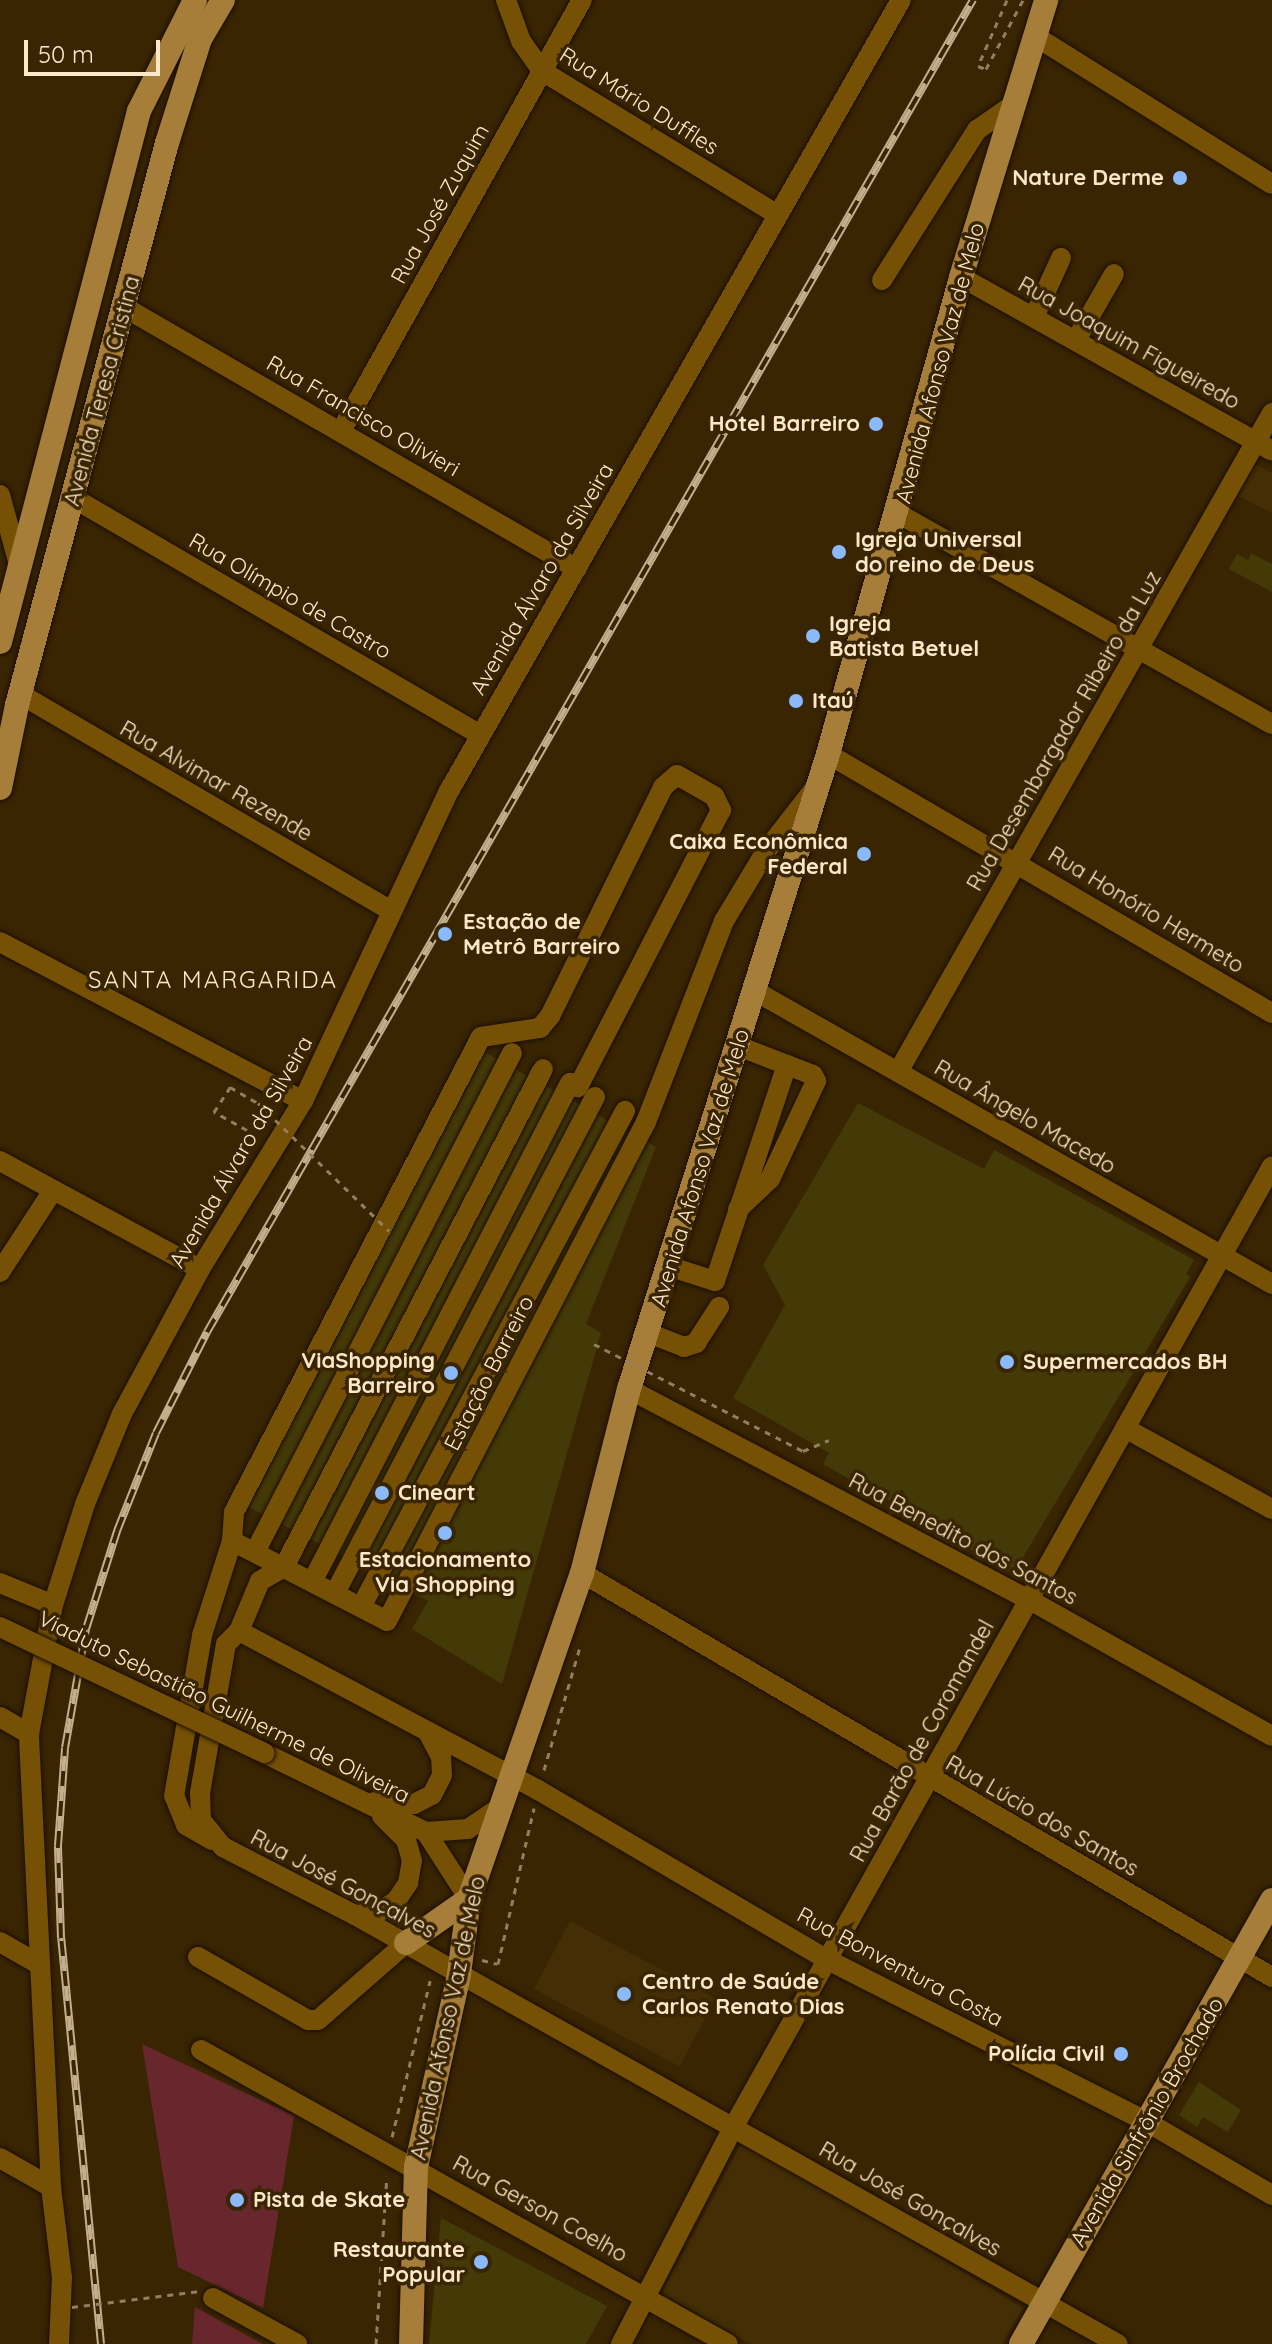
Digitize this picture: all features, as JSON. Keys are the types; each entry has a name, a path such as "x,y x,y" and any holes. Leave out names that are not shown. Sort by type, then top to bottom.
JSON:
{"main road":[{"name":"Avenida Teresa Cristina","path":"0,642 139,111 195,0"},
{"name":"Avenida Teresa Cristina","path":"0,788 20,694 75,499 124,307 200,39 223,0"},
{"name":"Avenida Afonso Vaz de Melo","path":"411,2344 416,2167 459,1974 469,1899 509,1775 582,1573 629,1389 671,1267 820,782 899,514 961,277 1046,0"},
{"path":"406,1943 469,1899"},
{"name":"Avenida Sinfrônio Brochado","path":"1021,2344 1272,1900"}],"street":[{"name":"Rua Mário Duffles","path":"506,0 521,41 542,71 778,215"},
{"name":"Rua José Zuquim","path":"341,431 582,0"},
{"name":"Avenida Álvaro da Silveira","path":"59,2344 62,2278 51,2187 29,1734 53,1605 85,1504 122,1414 200,1269 303,1101 389,910 480,735 901,0"},
{"path":"1035,36 1272,184"},
{"path":"882,280 977,130 1014,104"},
{"path":"1034,317 1061,258"},
{"path":"1076,340 1114,274"},
{"name":"Rua Joaquim Figueiredo","path":"961,277 1264,446"},
{"name":"Rua Francisco Olivieri","path":"124,307 577,569"},
{"name":"Rua Desembargador Ribeiro da Luz","path":"898,1072 1139,648 1264,446 1272,413"},
{"path":"0,495 20,569"},
{"name":"Rua Olímpio de Castro","path":"75,499 480,735"},
{"path":"899,514 1272,724"},
{"name":"Rua Alvimar Rezende","path":"20,694 389,910"},
{"name":"Rua Honório Hermeto","path":"828,754 1272,1013"},
{"name":"Estação Barreiro","path":"335,1593 721,810 714,796 677,775 663,787 550,1016 540,1028 481,1037"},
{"name":"Estação Barreiro","path":"232,1541 387,1621 646,1122 724,921 766,851 820,782"},
{"path":"0,942 303,1101"},
{"name":"Rua Ângelo Macedo","path":"755,991 1272,1284"},
{"path":"223,1847 186,1825 174,1796 202,1635 232,1541 234,1512 481,1037 646,1122"},
{"path":"738,1046 813,1075 816,1081 770,1179 738,1209"},
{"path":"255,1552 512,1053"},
{"path":"671,1267 715,1281 787,1065"},
{"path":"509,1775 239,1631 260,1581 284,1567 543,1069"},
{"name":"Estação Barreiro","path":"312,1582 581,1089"},
{"name":"Estação Barreiro","path":"361,1607 625,1111"},
{"path":"0,1161 52,1192 200,1269"},
{"name":"Rua Barão de Coromandel","path":"621,2344 734,2126 1272,1166"},
{"path":"0,1272 52,1192"},
{"path":"648,1333 684,1347 696,1343 719,1307"},
{"name":"Rua Benedito dos Santos","path":"629,1389 1028,1599 1272,1736"},
{"path":"1125,1428 1272,1509"},
{"name":"Rua Lúcio dos Santos","path":"582,1573 1272,1977"},
{"path":"0,1583 53,1605"},
{"name":"Viaduto Sebastião Guilherme de Oliveira","path":"0,1627 426,1832 469,1899"},
{"name":"Rua José Gonçalves","path":"239,1631 226,1644 200,1793 201,1820 223,1847 406,1943 1118,2344"},
{"path":"0,1717 29,1734"},
{"path":"366,1801 414,1804 432,1795 441,1766 428,1733"},
{"name":"Rua Bonventura Costa","path":"509,1775 828,1960 1147,2122 1272,2195"},
{"path":"355,1915 377,1913 396,1901 408,1883 412,1861 406,1840 366,1801"},
{"path":"426,1832 451,1834 468,1829 499,1808"},
{"path":"0,1942 40,1965"},
{"path":"198,1957 308,2020 318,2020 406,1943"},
{"name":"Rua Gerson Coelho","path":"201,2050 416,2167 728,2344"},
{"path":"0,2158 51,2187"},
{"path":"206,2295 297,2344"}],"path":[{"path":"1007,0 978,66 986,69 1023,0"},
{"path":"247,1130 214,1112 230,1087 258,1103 389,1231"},
{"path":"594,1344 803,1451 829,1440"},
{"path":"72,2307 206,2295"}],"shaded area":[{"path":"1255,464 1272,473 1272,513 1238,496"},
{"name":"Centro de Saúde Carlos Renato Dias","path":"570,1921 716,1998 680,2066 534,1989"},
{"path":"142,2044 294,2116 263,2308 178,2267"},
{"path":"743,2140 1023,2308 1002,2344 750,2344 662,2293"},
{"path":"195,2307 263,2344 192,2344"}],"building":[{"path":"1251,553 1272,564 1272,592 1229,569 1237,554 1248,560"},
{"name":"ViaShopping Barreiro","path":"477,1048 656,1147 586,1324 601,1333 502,1684 412,1629 428,1601 245,1505"},
{"name":"Supermercados BH","path":"858,1103 984,1169 994,1150 1194,1260 1186,1274 1190,1277 1013,1574 823,1464 829,1453 733,1398 785,1305 763,1265"},
{"path":"1199,2082 1241,2110 1228,2132 1203,2117 1197,2127 1179,2115"},
{"name":"Restaurante Popular","path":"441,2218 607,2306 586,2344 429,2344"}],"railway":[{"path":"101,2344 61,1938 58,1846 65,1748 86,1629 117,1531 156,1433 207,1332 973,0"}],"place":[{"name":"Nature Derme","path":"1180,178"},
{"name":"Hotel Barreiro","path":"876,424"},
{"name":"Igreja Universal do reino de Deus","path":"839,552"},
{"name":"Igreja Batista Betuel","path":"813,636"},
{"name":"Itaú","path":"796,701"},
{"name":"Caixa Econômica Federal","path":"864,854"},
{"name":"Estação de Metrô Barreiro","path":"445,934"},
{"name":"Supermercados BH","path":"1007,1362"},
{"name":"ViaShopping Barreiro","path":"451,1373"},
{"name":"Cineart","path":"382,1493"},
{"name":"Estacionamento Via Shopping","path":"445,1533"},
{"name":"Centro de Saúde Carlos Renato Dias","path":"624,1994"},
{"name":"Polícia Civil","path":"1121,2054"},
{"name":"Pista de Skate","path":"237,2200"},
{"name":"Restaurante Popular","path":"481,2262"}],"district":[{"name":"SANTA MARGARIDA","path":"213,980"}]}
